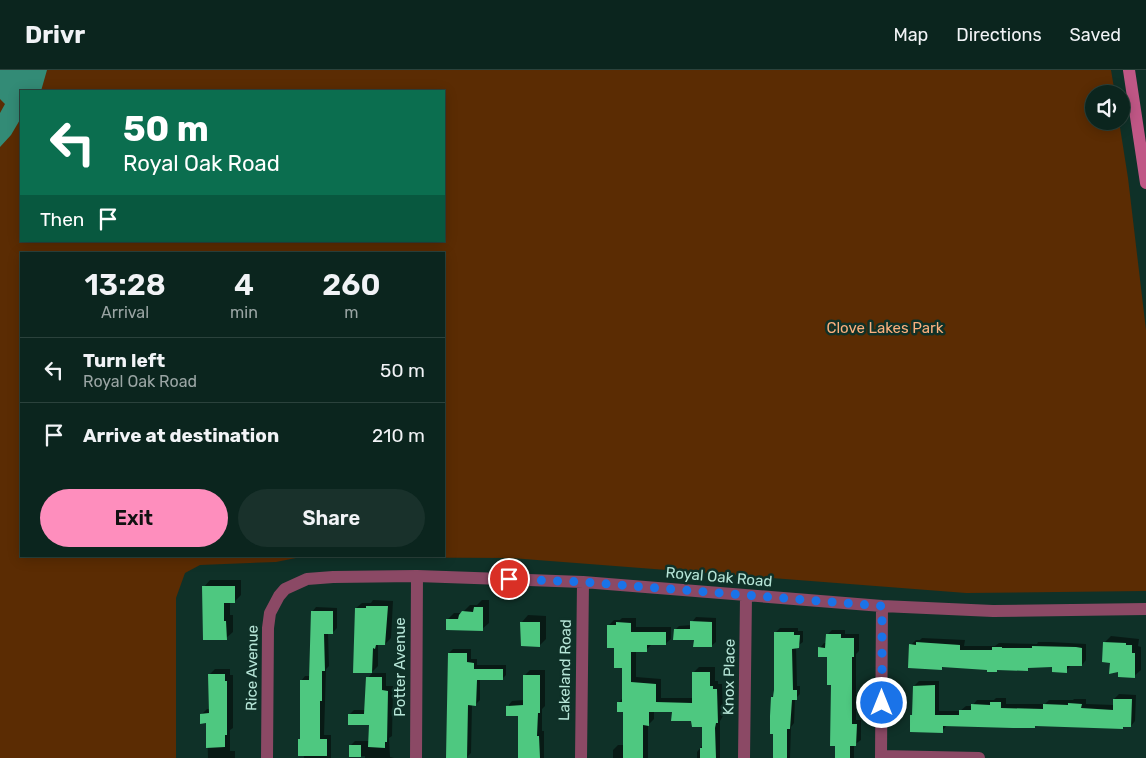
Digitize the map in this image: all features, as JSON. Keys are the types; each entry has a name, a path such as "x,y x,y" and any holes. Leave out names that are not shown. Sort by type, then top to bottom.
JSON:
{"main road":[{"path":"1129,70 1146,183"}],"street":[{"name":"Royal Oak Road","path":"290,586 307,578 417,576 583,582 882,606 992,611 1146,609"},
{"name":"Potter Avenue","path":"416,758 417,576"},
{"name":"Lakeland Road","path":"580,758 583,582"},
{"name":"Rice Avenue","path":"267,758 268,628 270,613 285,589 290,586"},
{"name":"Knox Place","path":"744,758 746,596"},
{"path":"882,606 881,757 979,758"}],"green space":[{"name":"Clove Lakes Park","path":"0,70 1111,70 1114,85 1085,85 1085,130 1120,130 1128,178 1146,330 1146,591 966,593 511,558 301,557 276,562 200,565 185,573 176,598 176,758 0,758"}],"shaded area":[{"path":"0,70 47,70 41,90 20,90 20,120 11,135 0,147 0,113 5,104 0,99"}],"building":[{"path":"202,586 235,586 235,603 224,603 227,640 203,640"},
{"path":"366,606 388,606 385,645 376,645 375,649 373,648 372,673 353,673 355,608 366,608"},
{"path":"474,607 483,607 483,631 446,630 446,619 458,619 462,611 473,612"},
{"path":"311,611 333,611 333,634 324,634 325,671 322,671 322,701 320,701 320,739 327,739 327,756 298,756 298,739 300,739 300,680 309,680"},
{"path":"690,621 712,622 712,647 693,647 694,640 673,640 674,629 690,629"},
{"path":"520,622 540,622 540,647 521,646"},
{"path":"616,622 631,623 631,632 666,632 666,645 647,645 647,652 631,652 631,682 656,684 656,702 692,703 692,672 710,672 710,686 713,686 713,689 717,689 716,758 700,758 702,727 692,727 691,721 671,721 672,712 649,712 649,726 643,725 643,758 623,758 623,712 617,712 617,702 622,702 622,668 614,668 614,648 607,648 607,625 616,625"},
{"path":"774,632 794,632 794,635 800,635 799,648 792,649 793,690 797,690 797,700 792,700 790,729 787,729 787,758 773,758 773,734 770,734 771,697 773,697 774,690"},
{"path":"826,634 841,634 841,638 854,638 854,657 852,657 852,724 857,724 856,746 850,746 850,758 835,758 835,746 830,746 831,685 827,685 827,657 818,657 818,647 825,648"},
{"path":"916,642 960,645 960,650 992,650 992,647 1076,647 1082,648 1082,666 1067,666 1067,673 1052,672 1052,667 1028,668 1028,671 997,670 997,672 942,667 942,670 908,668 909,644 916,645"},
{"path":"1103,642 1132,645 1132,653 1135,653 1135,678 1118,677 1118,672 1109,674 1110,663 1102,662"},
{"path":"448,653 467,653 467,662 474,663 474,669 503,669 503,680 477,680 476,706 468,705 467,758 446,758"},
{"path":"208,674 225,674 225,681 227,681 227,735 225,735 225,747 206,748 206,723 200,724 200,714 209,713"},
{"path":"523,675 540,675 540,713 538,713 537,736 539,736 540,758 518,758 518,716 506,716 506,706 523,705"},
{"path":"366,677 382,677 382,690 388,691 387,742 385,742 385,748 368,747 369,725 348,725 348,714 364,714"},
{"path":"935,685 935,715 959,715 959,710 971,710 971,704 990,705 990,702 1001,702 1001,708 1043,709 1043,704 1068,705 1068,703 1082,704 1081,708 1113,710 1113,699 1132,699 1131,727 1123,727 1123,729 1035,726 1035,728 1013,728 943,726 943,733 910,732 913,686"},
{"path":"349,745 361,745 361,757 349,757"}],"route":[{"path":"509,579 583,582 882,606 882,703"}]}
